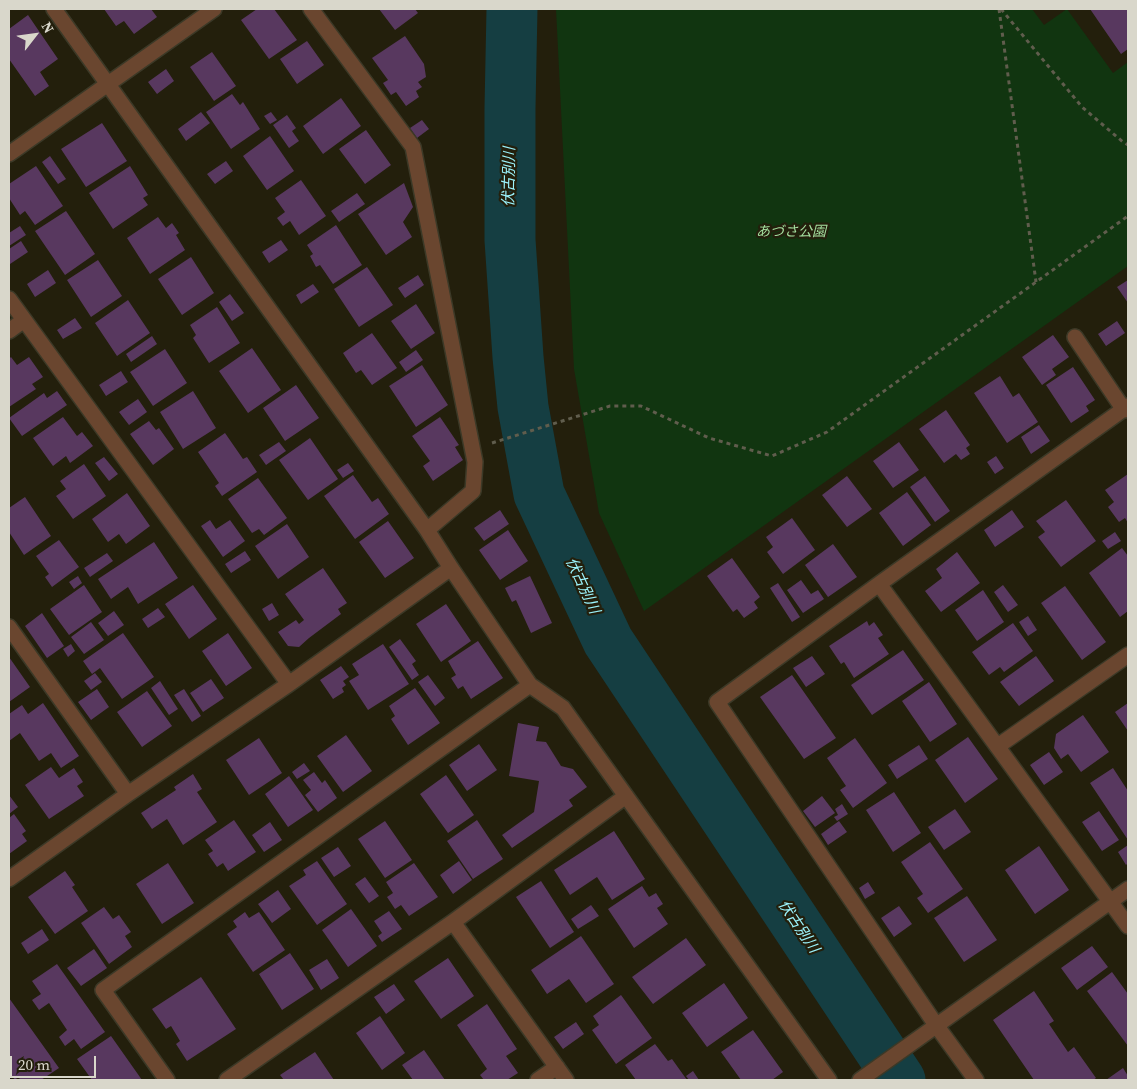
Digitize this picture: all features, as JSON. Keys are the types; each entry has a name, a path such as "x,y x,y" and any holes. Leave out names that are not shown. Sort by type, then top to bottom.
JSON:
{"street":[{"path":"54,9 427,530 530,685 562,708 829,1080"},
{"path":"9,154 214,9"},
{"path":"311,9 413,146 475,462 473,492 427,530"},
{"path":"9,299 289,684"},
{"path":"9,331 24,320"},
{"path":"976,1080 936,1025 717,702 1126,408 1075,337"},
{"path":"9,879 128,794 289,684 451,568"},
{"path":"879,584 1128,926"},
{"path":"9,627 128,794"},
{"path":"998,746 1128,655"},
{"path":"167,1080 103,990 530,685"},
{"path":"227,1080 453,922 626,796"},
{"path":"862,1079 1128,889"},
{"path":"453,922 566,1080"},
{"path":"538,1080 556,1067"}],"path":[{"path":"1000,9 1082,107 1128,145"},
{"path":"1000,9 1036,282"},
{"path":"497,441 610,406 641,406 709,438 772,456 827,432 1128,216"}],"green space":[{"name":"あづさ公園","path":"556,9 1032,9 1044,25 1067,9 1113,73 1128,62 1128,266 644,611 599,513 574,369"}],"building":[{"path":"104,9 151,9 157,17 134,34 124,21 116,26"},
{"path":"257,9 274,9 297,40 269,59 241,20"},
{"path":"379,9 415,9 418,13 395,30"},
{"path":"1090,9 1128,9 1128,49 1121,54"},
{"path":"28,15 58,59 40,72 49,86 35,96 9,59 9,29"},
{"path":"405,36 424,64 426,77 418,82 422,87 416,91 419,97 406,106 396,92 391,95 383,83 388,80 372,58"},
{"path":"307,41 324,65 297,84 280,59"},
{"path":"212,52 236,86 214,101 190,67"},
{"path":"166,69 174,81 157,94 148,82"},
{"path":"232,94 240,105 243,102 260,129 231,149 206,112"},
{"path":"341,98 361,126 323,154 303,126"},
{"path":"201,112 210,123 186,141 178,129"},
{"path":"271,112 277,120 270,124 264,116"},
{"path":"287,115 296,128 292,131 299,141 289,148 273,125"},
{"path":"422,120 429,129 417,138 410,128"},
{"path":"102,123 127,161 86,187 61,149"},
{"path":"366,130 391,165 365,184 339,149"},
{"path":"270,136 294,171 267,190 243,156"},
{"path":"50,156 66,179 58,184 42,162"},
{"path":"226,161 233,171 215,184 207,174"},
{"path":"36,166 63,206 35,225 25,211 20,215 9,198 9,184"},
{"path":"130,166 148,195 143,198 148,205 113,229 89,193"},
{"path":"301,180 326,216 299,235 290,221 283,226 277,218 285,212 275,198"},
{"path":"404,183 413,207 403,222 412,237 386,255 358,214"},
{"path":"357,193 365,204 339,222 331,211"},
{"path":"66,211 95,254 65,275 35,231"},
{"path":"158,217 166,228 172,223 179,233 176,235 185,250 150,274 127,238"},
{"path":"336,225 362,265 333,284 320,265 316,267 310,256 313,254 307,245"},
{"path":"20,226 26,235 9,246 9,233"},
{"path":"281,240 288,250 269,263 262,252"},
{"path":"21,241 28,252 10,264 9,249"},
{"path":"191,257 214,293 182,315 158,279"},
{"path":"98,260 122,296 91,317 67,280"},
{"path":"367,267 393,305 359,327 334,289"},
{"path":"48,270 56,283 35,297 27,284"},
{"path":"418,275 424,285 405,298 398,288"},
{"path":"1128,280 1128,303 1117,287"},
{"path":"313,284 319,292 301,304 296,295"},
{"path":"230,294 244,313 232,321 219,302"},
{"path":"128,300 150,333 117,356 95,323"},
{"path":"416,304 435,333 411,349 391,321"},
{"path":"217,307 240,343 209,363 193,338 196,335 190,325"},
{"path":"75,318 82,328 63,339 57,330"},
{"path":"1117,321 1125,333 1106,346 1098,334"},
{"path":"372,333 397,368 372,385 361,370 356,373 343,353"},
{"path":"1053,335 1069,357 1052,369 1056,375 1042,385 1022,357"},
{"path":"152,336 157,344 131,362 126,354"},
{"path":"252,348 281,390 248,413 219,371"},
{"path":"165,349 187,383 153,406 130,372"},
{"path":"416,350 423,360 406,372 399,362"},
{"path":"11,357 17,365 29,357 43,377 32,384 36,389 9,407 9,359"},
{"path":"422,365 448,405 416,427 389,386"},
{"path":"1073,367 1095,400 1086,406 1089,411 1071,423 1046,385"},
{"path":"121,371 128,382 106,396 99,385"},
{"path":"1000,376 1013,397 1019,393 1038,422 1007,443 974,393"},
{"path":"296,385 319,418 285,441 263,408"},
{"path":"57,391 67,405 22,436 9,418 44,393 47,398"},
{"path":"193,391 216,428 183,449 160,412"},
{"path":"138,399 147,412 129,425 119,412"},
{"path":"946,410 970,445 966,448 970,454 961,460 956,454 944,463 919,429"},
{"path":"63,417 77,436 82,432 93,446 70,463 66,456 53,466 33,438"},
{"path":"440,417 459,445 455,447 463,460 433,481 423,466 430,461 412,436"},
{"path":"149,421 156,430 159,428 174,449 153,465 130,434"},
{"path":"1039,425 1050,441 1031,454 1021,437"},
{"path":"225,433 243,459 247,457 257,472 222,496 215,486 219,483 198,452"},
{"path":"310,438 338,479 308,500 279,460"},
{"path":"279,442 286,451 266,465 259,455"},
{"path":"899,442 919,470 893,488 873,461"},
{"path":"996,456 1004,468 995,474 987,462"},
{"path":"104,457 118,474 109,481 95,463"},
{"path":"348,463 354,471 343,478 337,470"},
{"path":"84,464 106,496 73,519 56,496 66,489 60,481"},
{"path":"1128,474 1128,523 1125,518 1119,522 1108,507 1114,502 1105,490"},
{"path":"353,475 372,502 378,498 389,514 355,539 324,496"},
{"path":"847,476 872,509 847,527 822,495"},
{"path":"925,476 950,511 935,522 910,487"},
{"path":"258,478 287,518 264,535 259,529 252,533 228,499"},
{"path":"907,492 931,525 903,546 879,513"},
{"path":"127,493 150,526 126,544 119,534 108,542 92,519"},
{"path":"25,497 51,536 24,555 9,532 9,508"},
{"path":"1066,500 1096,541 1061,567 1038,537 1045,532 1036,521"},
{"path":"500,510 509,524 484,541 474,528"},
{"path":"1012,510 1024,527 995,547 984,530"},
{"path":"792,518 815,550 783,574 767,552 773,547 766,537"},
{"path":"210,520 216,529 230,520 245,541 223,557 201,526"},
{"path":"388,521 414,558 385,578 359,542"},
{"path":"287,524 309,557 278,579 255,546"},
{"path":"508,530 528,561 500,580 479,550"},
{"path":"1115,532 1121,541 1108,549 1102,541"},
{"path":"59,540 79,567 52,587 45,577 49,574 36,556"},
{"path":"154,542 178,578 138,604 128,587 111,599 98,579"},
{"path":"833,544 857,577 828,597 805,565"},
{"path":"1122,548 1128,556 1128,611 1120,617 1089,573"},
{"path":"245,551 251,560 231,573 225,564"},
{"path":"957,552 980,583 941,612 925,591 942,578 936,569"},
{"path":"107,553 113,561 90,577 84,568"},
{"path":"732,558 760,597 754,602 758,608 744,618 737,609 733,612 707,576"},
{"path":"323,568 347,603 338,609 341,614 299,647 288,646 278,632 296,620 299,624 304,620 285,594"},
{"path":"78,576 82,583 74,589 69,582"},
{"path":"530,576 552,623 531,633 516,600 512,602 505,588"},
{"path":"801,580 811,594 818,590 824,599 803,613 787,590"},
{"path":"778,583 800,617 792,622 770,588"},
{"path":"84,585 102,612 69,635 50,609"},
{"path":"193,585 217,619 189,639 165,604"},
{"path":"1003,585 1018,605 1008,612 994,592"},
{"path":"1065,586 1106,642 1082,660 1041,603"},
{"path":"983,590 1004,622 977,641 955,610"},
{"path":"272,603 279,615 269,621 262,609"},
{"path":"446,604 471,641 441,662 416,624"},
{"path":"158,608 165,617 148,628 142,619"},
{"path":"114,611 124,625 108,636 98,623"},
{"path":"42,613 64,646 47,658 25,626"},
{"path":"1028,616 1037,630 1028,636 1019,622"},
{"path":"867,621 869,626 874,622 883,635 878,638 889,654 854,678 844,662 841,664 829,646"},
{"path":"91,622 104,640 84,654 71,637"},
{"path":"1013,623 1033,651 1004,672 1000,667 989,675 972,652"},
{"path":"123,633 154,677 122,699 100,668 92,674 83,661"},
{"path":"228,633 252,668 226,686 202,651"},
{"path":"400,639 416,661 412,664 419,675 412,680 389,647"},
{"path":"478,641 503,678 471,699 463,686 458,689 451,678 456,675 448,661"},
{"path":"71,644 75,651 68,657 63,649"},
{"path":"383,644 409,684 368,710 349,681 359,675 352,664"},
{"path":"903,650 924,680 872,715 851,685"},
{"path":"812,656 825,674 806,687 793,668"},
{"path":"1036,656 1054,681 1019,706 1000,682"},
{"path":"9,657 30,687 9,702"},
{"path":"341,666 349,677 343,681 346,685 342,688 344,692 333,699 320,680"},
{"path":"95,673 102,682 91,690 84,681"},
{"path":"428,675 445,698 435,706 418,682"},
{"path":"792,675 836,738 804,759 760,697"},
{"path":"211,679 224,698 203,712 190,693"},
{"path":"160,681 178,709 169,715 151,688"},
{"path":"929,682 957,724 930,742 902,701"},
{"path":"415,688 440,723 408,745 391,719 395,716 389,706"},
{"path":"97,689 109,707 91,720 78,702"},
{"path":"184,689 201,716 192,722 174,695"},
{"path":"147,691 172,726 142,747 117,712"},
{"path":"43,703 79,756 61,768 51,753 39,761 20,733 9,741 9,714 22,705 28,714"},
{"path":"1128,703 1128,731 1115,712"},
{"path":"1083,715 1109,752 1081,772 1068,754 1061,759 1054,748 1056,734"},
{"path":"518,723 539,727 536,741 546,742 561,766 573,769 587,787 569,800 573,806 512,848 502,835 534,812 539,781 509,776"},
{"path":"346,735 372,771 343,792 317,756"},
{"path":"968,737 998,779 965,803 935,760"},
{"path":"259,738 282,773 249,795 226,760"},
{"path":"855,738 887,783 853,808 840,790 846,786 827,758"},
{"path":"479,744 497,770 467,791 449,765"},
{"path":"919,745 928,759 897,779 888,765"},
{"path":"1049,752 1063,772 1044,785 1030,765"},
{"path":"304,763 310,771 297,779 292,772"},
{"path":"51,767 59,778 74,768 83,782 77,786 84,796 49,819 25,785"},
{"path":"1113,768 1128,791 1128,840 1090,783"},
{"path":"314,772 322,783 325,780 337,798 318,812 305,795 311,790 303,780"},
{"path":"193,774 202,789 197,792 217,822 183,845 167,819 152,829 141,813 176,790 174,787"},
{"path":"446,775 474,815 448,833 420,794"},
{"path":"289,776 313,810 288,827 265,794"},
{"path":"894,792 921,833 893,852 866,810"},
{"path":"9,795 18,807 9,814"},
{"path":"822,796 835,813 815,827 803,811"},
{"path":"842,804 848,814 837,821 834,817 838,815 835,809"},
{"path":"955,809 971,832 944,850 928,827"},
{"path":"1099,811 1119,840 1102,851 1082,822"},
{"path":"14,814 26,831 22,834 27,841 9,854 9,818"},
{"path":"234,820 256,852 228,871 223,863 217,867 208,854 213,851 205,840"},
{"path":"477,820 503,859 473,879 447,841"},
{"path":"385,821 412,860 385,878 358,839"},
{"path":"839,821 847,832 828,845 821,834"},
{"path":"270,822 282,840 264,852 252,835"},
{"path":"614,831 645,879 612,900 597,877 570,895 554,870"},
{"path":"930,842 963,889 928,913 917,898 923,894 901,862"},
{"path":"1128,845 1128,863 1126,865 1118,852"},
{"path":"1039,846 1069,890 1035,914 1005,870"},
{"path":"338,847 351,866 334,877 321,858"},
{"path":"317,861 347,904 317,925 289,886 306,875 303,870"},
{"path":"459,861 472,880 453,894 440,875"},
{"path":"168,863 194,903 162,924 136,884"},
{"path":"414,863 438,897 409,916 401,905 395,909 387,897 393,893 386,882"},
{"path":"65,871 75,885 72,887 88,911 55,934 28,897"},
{"path":"365,877 379,896 369,903 355,884"},
{"path":"541,881 574,932 550,948 516,897"},
{"path":"868,882 875,893 865,899 859,888"},
{"path":"642,886 649,897 656,893 663,904 657,908 668,924 634,948 608,909"},
{"path":"278,890 291,909 272,923 258,904"},
{"path":"967,896 997,940 964,962 934,918"},
{"path":"591,905 599,916 578,929 571,919"},
{"path":"899,906 912,924 894,937 881,918"},
{"path":"104,907 113,919 119,915 131,932 125,936 132,947 109,964 81,923"},
{"path":"351,909 377,946 348,967 322,930"},
{"path":"389,911 402,929 382,942 378,936 382,933 374,921"},
{"path":"245,912 249,918 259,912 285,950 253,972 227,934 237,927 233,921"},
{"path":"42,929 49,940 28,954 21,943"},
{"path":"581,936 614,984 586,1003 569,979 547,994 531,970"},
{"path":"686,938 706,965 653,1004 632,977"},
{"path":"1092,946 1108,967 1077,990 1061,968"},
{"path":"94,949 107,968 81,986 67,968"},
{"path":"290,953 314,989 282,1010 259,974"},
{"path":"448,958 474,996 441,1019 414,981"},
{"path":"327,959 339,978 321,990 309,970"},
{"path":"57,964 105,1032 81,1049 74,1039 65,1046 59,1037 67,1030 49,1003 39,1010 32,1000 41,994 32,981"},
{"path":"1112,972 1128,994 1128,1046 1087,991"},
{"path":"201,977 236,1029 187,1061 176,1044 180,1041 171,1026 166,1029 152,1009"},
{"path":"724,983 748,1018 707,1047 682,1013"},
{"path":"394,984 405,1000 386,1014 374,997"},
{"path":"1034,991 1054,1021 1049,1024 1068,1052 1074,1047 1096,1078 1093,1080 1034,1080 993,1020"},
{"path":"621,995 652,1038 616,1064 592,1030 599,1025 593,1016"},
{"path":"9,998 59,1068 41,1080 21,1080 18,1077 15,1080 9,1072"},
{"path":"487,1004 517,1049 506,1056 518,1073 507,1080 484,1080 480,1075 487,1069 457,1025"},
{"path":"380,1016 405,1053 382,1070 356,1033"},
{"path":"576,1022 584,1034 563,1049 554,1037"},
{"path":"753,1030 783,1072 772,1080 741,1080 721,1052"},
{"path":"111,1036 142,1080 92,1080 77,1059"},
{"path":"655,1044 668,1061 672,1059 687,1080 636,1080 625,1065"},
{"path":"424,1050 445,1080 413,1080 402,1065"},
{"path":"315,1052 334,1080 284,1080 280,1075"},
{"path":"1123,1068 1128,1076 1128,1080 1106,1080"},
{"path":"693,1071 699,1080 689,1080 686,1076"}],"waterway":[{"name":"伏古別川","path":"512,9 510,240 523,407 539,494 608,641 900,1080"}]}
